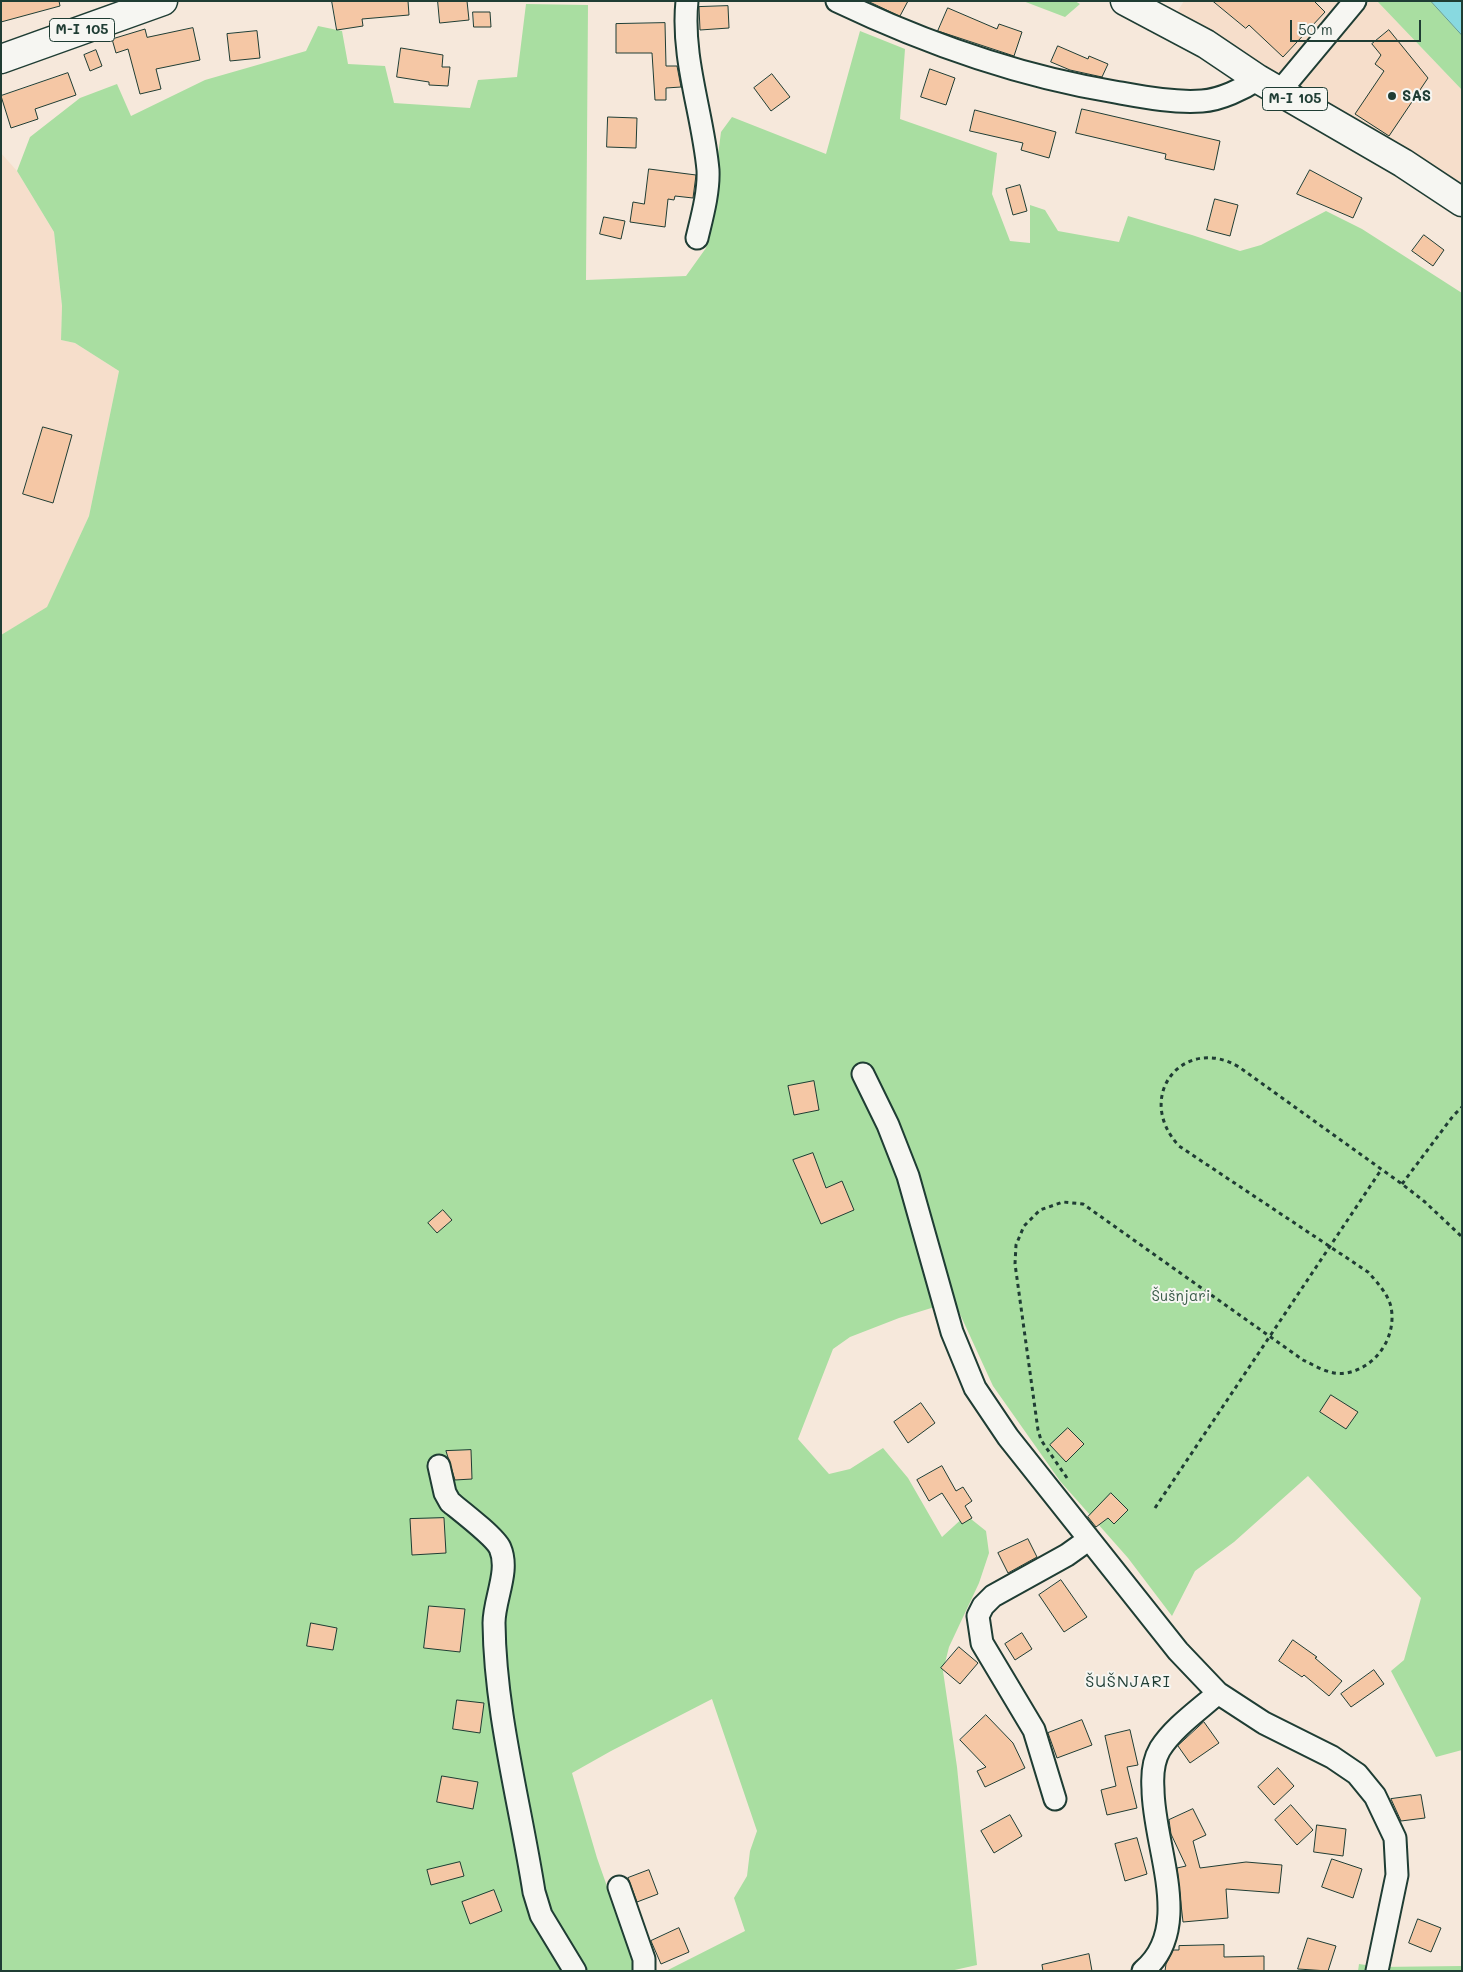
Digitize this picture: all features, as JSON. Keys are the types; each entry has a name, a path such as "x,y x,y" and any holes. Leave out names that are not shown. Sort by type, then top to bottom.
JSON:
{"main road":[{"name":"M-I 105","path":"1,59 163,1"},
{"name":"M-I 105","path":"1125,1 1206,44 1269,85 1403,163 1462,202"}],"street":[{"path":"687,1 686,17 692,77 708,171 704,209 697,238"},
{"path":"837,1 919,38 1004,66 1083,87 1152,98 1203,101 1243,88 1269,85 1355,1"},
{"path":"864,1074 888,1125 908,1176 952,1332 975,1388 1008,1437 1178,1651 1218,1694 1264,1722 1332,1757 1357,1774 1374,1796 1395,1838 1397,1875 1377,1971"},
{"path":"439,1466 450,1502 499,1546 503,1558 494,1609 495,1651 509,1751 534,1892 541,1915 576,1971"},
{"path":"1055,1799 1034,1730 982,1643 978,1616 983,1606 993,1596 1067,1555 1088,1540"},
{"path":"1143,1971 1162,1947 1169,1929 1170,1904 1153,1801 1152,1770 1160,1750 1173,1733 1218,1694"},
{"path":"620,1887 644,1959 644,1971"}],"path":[{"path":"1054,1496 1063,1488 1067,1479 1041,1440 1038,1430 1015,1264 1016,1245 1024,1226 1040,1210 1063,1202 1083,1204 1303,1360 1324,1371 1345,1374 1366,1366 1383,1351 1391,1329 1391,1307 1383,1290 1368,1272 1331,1245 1179,1146 1168,1134 1162,1121 1160,1096 1169,1076 1186,1062 1213,1056 1226,1059 1402,1184 1425,1202 1462,1237"},
{"path":"1402,1184 1452,1116 1462,1107"},
{"path":"1155,1508 1381,1170"}],"shaded area":[{"path":"1184,1 1342,1 1283,77 1177,12"},
{"path":"1370,1 1377,1 1462,90 1462,185 1296,89"},
{"path":"1,153 17,171 54,232 62,306 61,340 75,343 119,371 89,516 47,608 1,635"}],"green space":[{"path":"1023,1 1075,1 1080,4 1065,17"},
{"path":"1377,1 1431,1 1462,35 1462,90"},
{"name":"Šušnjari","path":"526,4 588,5 586,280 686,276 706,248 721,132 732,117 826,154 860,31 905,49 900,119 997,153 992,194 1010,241 1030,243 1030,205 1045,210 1058,231 1119,242 1128,216 1240,251 1261,245 1326,211 1362,229 1462,293 1462,1750 1436,1757 1391,1671 1404,1660 1421,1598 1308,1476 1234,1542 1195,1571 1172,1616 1128,1558 1060,1481 993,1386 954,1301 899,1318 850,1337 833,1349 798,1439 829,1474 850,1469 883,1448 908,1478 942,1537 966,1515 986,1531 989,1553 979,1583 949,1647 943,1671 957,1767 977,1965 950,1971 666,1971 745,1931 734,1898 747,1876 750,1851 757,1831 712,1699 572,1773 597,1858 632,1957 649,1971 1,1971 1,635 47,607 89,516 119,371 75,343 61,340 62,306 54,232 17,171 30,137 80,98 117,84 131,116 205,80 306,51 318,26 342,31 348,64 385,66 394,103 470,108 478,80 517,77"},
{"path":"1359,1964 1379,1967 1462,1966 1462,1971 1358,1971"}],"water":[{"path":"1431,1 1462,1 1462,35"}],"building":[{"path":"1,1 59,1 60,6 1,22"},
{"path":"332,1 408,1 409,15 362,19 363,26 337,30"},
{"path":"438,1 467,1 469,20 440,23"},
{"path":"868,1 908,1 900,16"},
{"path":"1213,1 1314,1 1325,12 1283,57 1249,25 1246,28"},
{"path":"728,6 729,28 700,30 699,7"},
{"path":"948,8 997,29 999,24 1022,32 1014,56 938,31"},
{"path":"473,12 490,12 491,27 474,27"},
{"path":"665,23 666,66 677,66 681,87 666,88 666,100 655,100 652,53 616,53 616,24"},
{"path":"193,28 200,60 156,69 161,89 140,94 128,49 116,53 112,39 145,29 147,37"},
{"name":"SAS","path":"1389,30 1428,78 1389,136 1355,114 1384,71 1375,64 1381,55 1372,44"},
{"path":"257,31 260,58 230,61 227,34"},
{"path":"1058,46 1088,59 1089,56 1108,64 1102,77 1070,70 1051,62"},
{"path":"401,48 443,55 442,67 450,67 448,86 429,85 429,82 397,77"},
{"path":"96,50 102,66 90,71 84,55"},
{"path":"930,69 955,78 946,105 921,97"},
{"path":"68,73 76,95 35,109 38,119 11,128 1,96"},
{"path":"772,74 790,97 771,111 754,88"},
{"path":"1082,109 1220,141 1214,170 1165,159 1166,154 1076,133"},
{"path":"975,110 1056,132 1049,158 1021,150 1023,143 970,131"},
{"path":"608,117 637,118 636,148 607,147"},
{"path":"649,169 696,175 693,198 675,196 674,200 668,199 665,227 630,222 633,202 644,204"},
{"path":"1310,170 1362,198 1353,218 1297,194"},
{"path":"1020,185 1027,211 1013,215 1006,189"},
{"path":"1215,199 1238,205 1230,236 1207,230"},
{"path":"604,217 625,221 621,239 600,234"},
{"path":"1424,235 1444,250 1433,266 1412,251"},
{"path":"43,427 72,435 53,503 23,494"},
{"path":"814,1081 819,1110 794,1115 788,1086"},
{"path":"813,1153 826,1188 842,1181 854,1210 821,1224 793,1160"},
{"path":"443,1210 452,1220 437,1233 428,1223"},
{"path":"1331,1395 1358,1412 1346,1429 1320,1412"},
{"path":"921,1403 935,1423 908,1443 894,1422"},
{"path":"1068,1428 1084,1444 1066,1462 1050,1445"},
{"path":"471,1450 472,1479 455,1480 446,1451"},
{"path":"942,1466 956,1491 963,1487 972,1501 965,1506 972,1518 962,1524 942,1493 929,1501 917,1480"},
{"path":"1111,1493 1128,1510 1114,1524 1108,1518 1096,1527 1088,1517"},
{"path":"444,1518 446,1553 412,1555 410,1519"},
{"path":"1028,1539 1037,1557 1008,1573 998,1553"},
{"path":"1061,1580 1087,1617 1064,1632 1039,1595"},
{"path":"429,1606 465,1609 460,1652 424,1648"},
{"path":"311,1623 337,1628 333,1650 307,1646"},
{"path":"1022,1633 1032,1649 1015,1660 1005,1644"},
{"path":"1293,1640 1317,1657 1315,1658 1342,1681 1329,1696 1304,1675 1302,1677 1279,1661"},
{"path":"959,1647 978,1663 960,1684 941,1668"},
{"path":"1374,1670 1384,1684 1351,1707 1341,1694"},
{"path":"457,1700 484,1703 480,1733 453,1729"},
{"path":"986,1715 1013,1743 1025,1768 985,1787 977,1771 986,1767 960,1740"},
{"path":"1082,1720 1092,1745 1057,1758 1048,1733"},
{"path":"1204,1722 1219,1743 1190,1763 1178,1746"},
{"path":"1130,1730 1138,1765 1127,1767 1137,1808 1107,1815 1101,1790 1116,1786 1105,1736"},
{"path":"1278,1768 1294,1786 1274,1805 1258,1787"},
{"path":"442,1776 478,1782 473,1809 437,1802"},
{"path":"1421,1795 1425,1818 1401,1821 1391,1799"},
{"path":"1291,1805 1313,1830 1297,1845 1275,1820"},
{"path":"1193,1809 1206,1835 1193,1841 1200,1868 1246,1862 1282,1865 1279,1893 1226,1889 1228,1918 1183,1922 1177,1868 1186,1866 1171,1834 1169,1820"},
{"path":"1010,1815 1022,1836 994,1853 981,1831"},
{"path":"1317,1825 1346,1829 1343,1856 1314,1852"},
{"path":"1137,1838 1147,1874 1125,1881 1115,1844"},
{"path":"1332,1859 1362,1869 1353,1898 1322,1887"},
{"path":"460,1862 464,1876 431,1885 427,1870"},
{"path":"649,1870 658,1894 637,1902 628,1878"},
{"path":"494,1890 502,1911 470,1924 462,1902"},
{"path":"1418,1919 1441,1928 1431,1952 1409,1943"},
{"path":"679,1928 689,1952 661,1964 651,1941"},
{"path":"1308,1938 1336,1946 1328,1971 1298,1969"},
{"path":"1224,1945 1224,1957 1264,1956 1264,1971 1165,1971 1166,1964 1173,1950 1179,1950 1179,1946"},
{"path":"1089,1954 1092,1971 1043,1971 1042,1965"}],"place":[{"name":"SAS","path":"1392,96"}],"district":[{"name":"ŠUŠNJARI","path":"1128,1682"}]}
